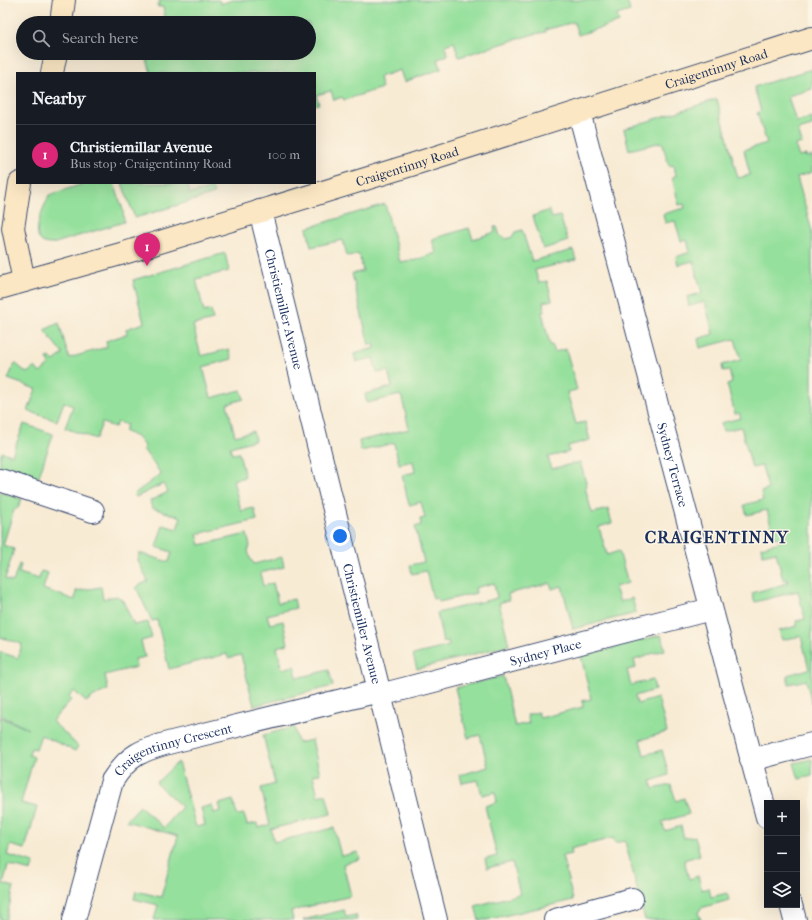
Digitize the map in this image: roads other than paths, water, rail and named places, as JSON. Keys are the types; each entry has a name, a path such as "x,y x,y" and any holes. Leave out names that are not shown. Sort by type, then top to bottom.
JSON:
{"street":[{"path":"62,16 64,0"},
{"name":"Craigentinny Road","path":"0,288 124,253 411,165 812,38"},
{"path":"52,72 55,60"},
{"name":"Sydney Terrace","path":"579,112 764,807"},
{"path":"0,214 17,184"},
{"path":"18,184 13,228 24,281"},
{"name":"Christiemiller Avenue","path":"260,211 436,920"},
{"path":"0,480 93,511"},
{"name":"Sydney Place","path":"380,693 711,609"},
{"name":"Craigentinny Crescent","path":"74,920 112,781 120,769 139,752 165,744 380,693"},
{"path":"751,760 812,744"},
{"path":"555,920 632,899"},
{"path":"792,908 795,920"}],"place":[{"name":"Christiemillar Avenue","path":"147,266"}],"district":[{"name":"CRAIGENTINNY","path":"717,537"}]}
